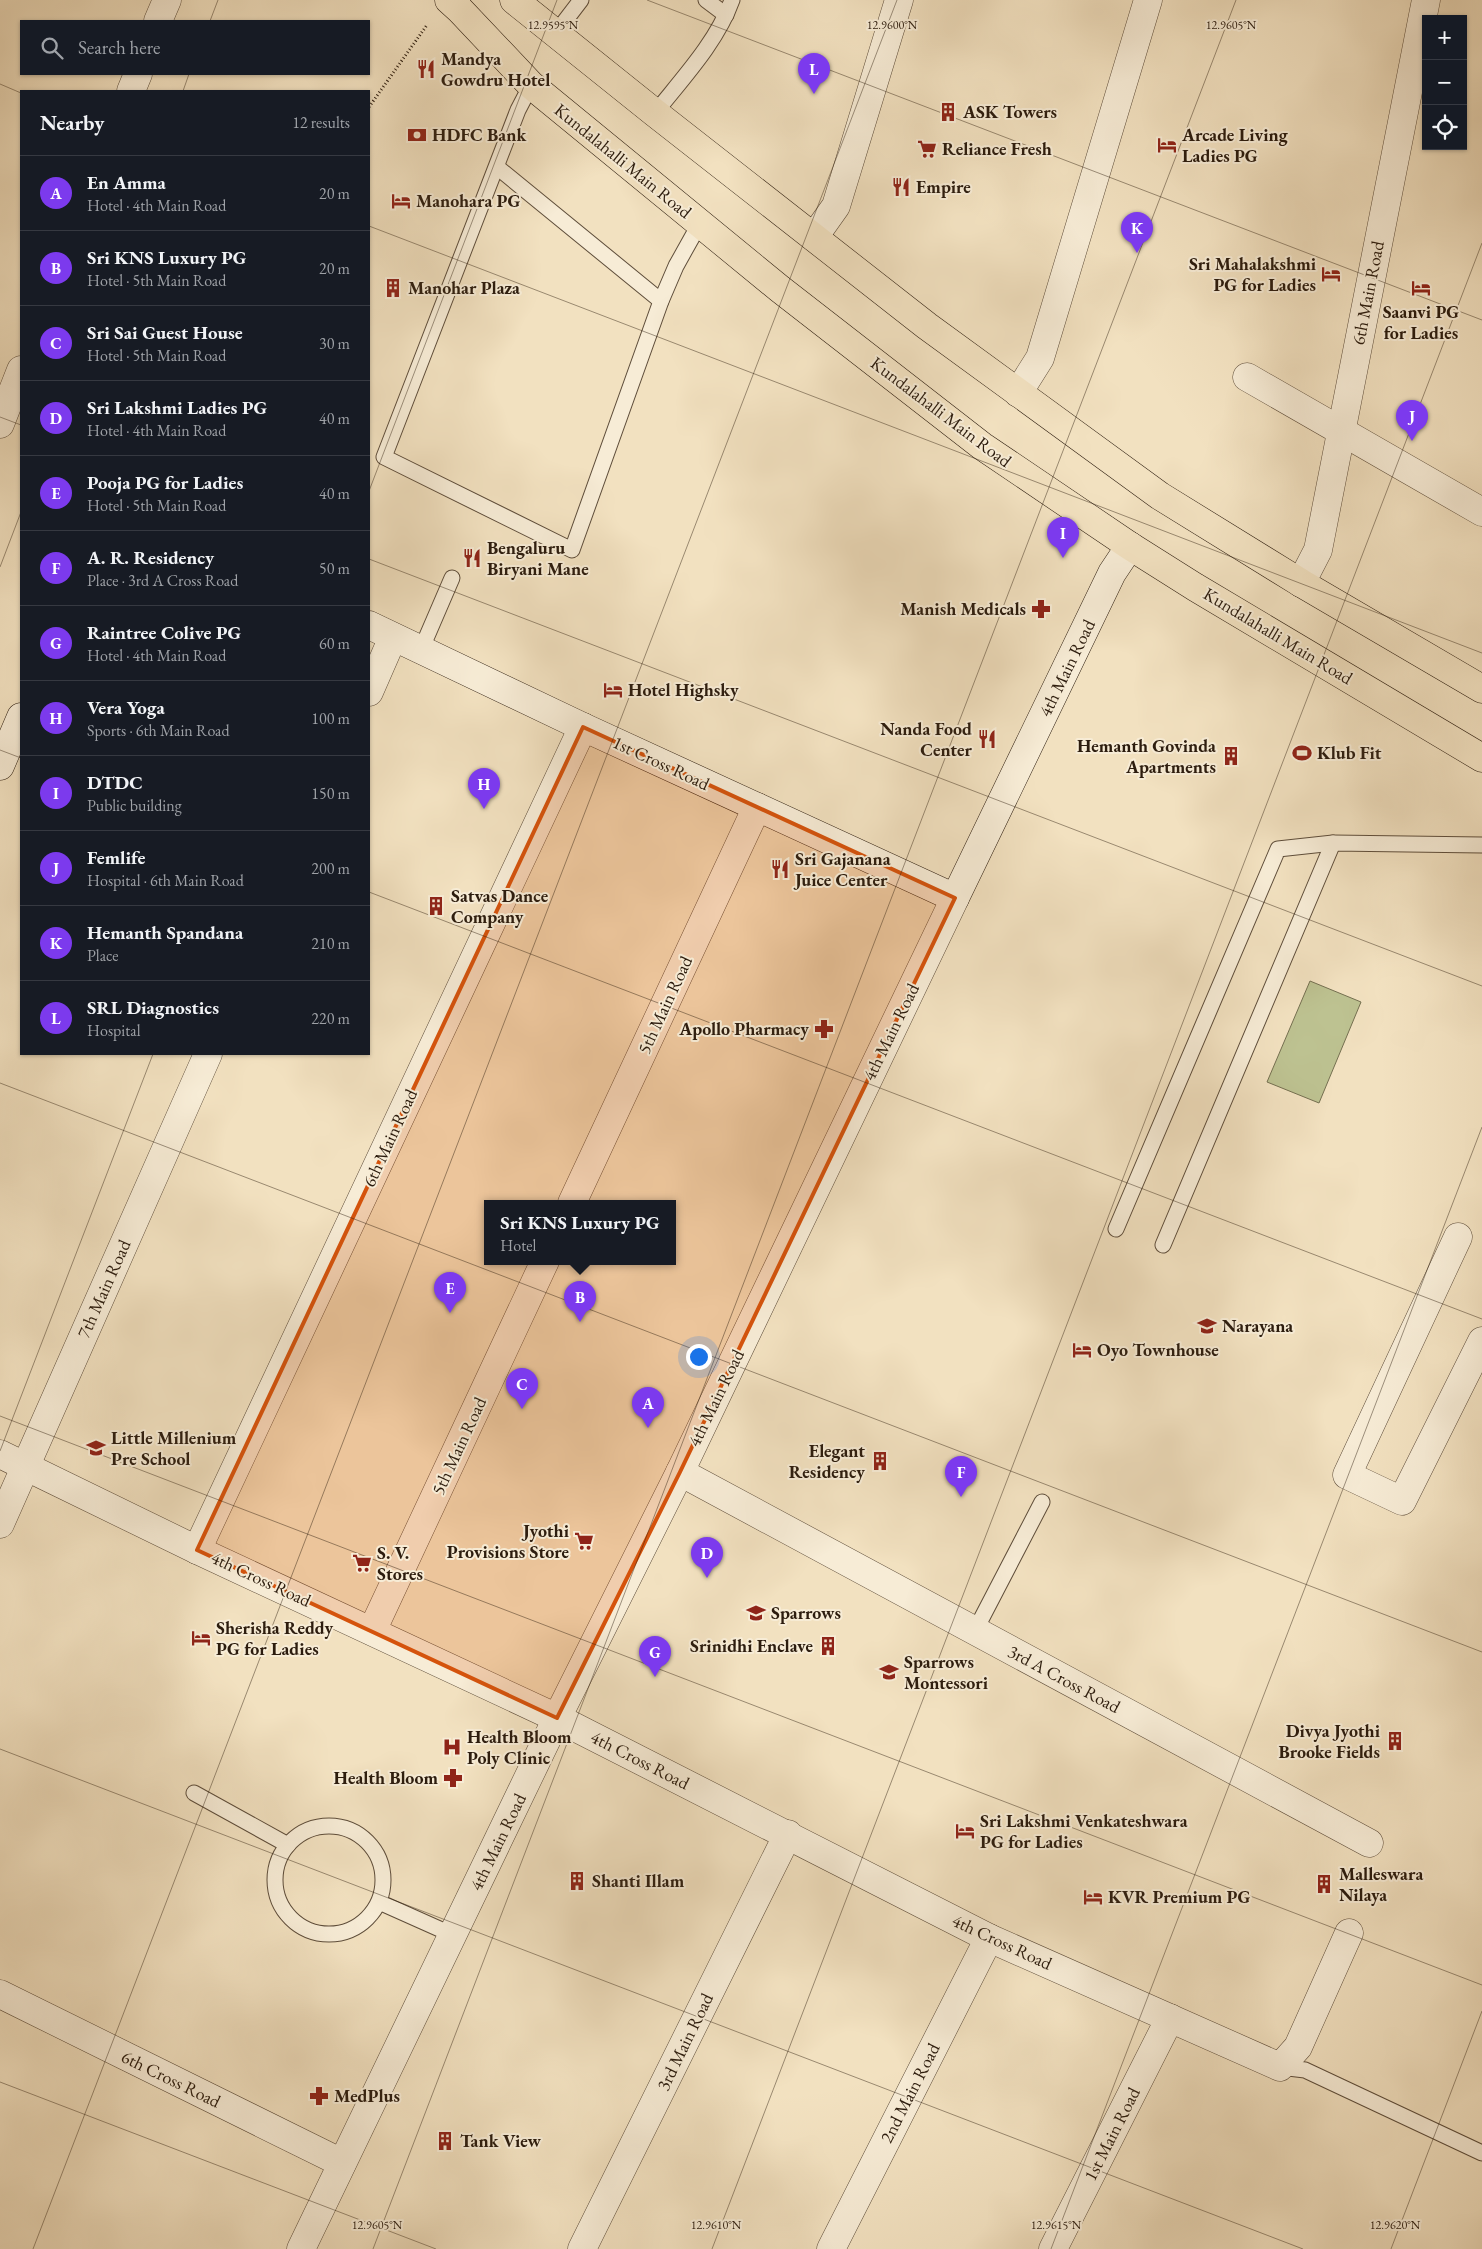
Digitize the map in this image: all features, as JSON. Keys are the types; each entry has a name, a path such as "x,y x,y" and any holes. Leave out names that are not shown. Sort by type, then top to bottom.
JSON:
{"main road":[{"path":"514,0 927,326 1160,496 1301,583 1482,689"},
{"name":"Kundalahalli Main Road","path":"440,9 460,10 531,85 780,289 982,446 1130,546 1203,592 1482,758"}],"street":[{"path":"158,20 166,0"},
{"path":"814,237 836,206 899,0"},
{"path":"1018,394 1040,358 1148,0"},
{"name":"6th Main Road","path":"1301,583 1318,550 1426,0"},
{"path":"131,90 138,75"},
{"path":"0,424 20,373"},
{"path":"1247,377 1482,512"},
{"name":"4th Main Road","path":"301,2249 557,1718 680,1472 1112,573 1130,546"},
{"name":"1st Cross Road","path":"370,626 583,727 955,898"},
{"path":"370,690 393,637"},
{"path":"0,766 20,719"},
{"name":"6th Main Road","path":"197,1550 583,727"},
{"name":"5th Main Road","path":"573,1200 757,806"},
{"name":"7th Main Road","path":"0,1524 208,1055"},
{"path":"1458,1236 1347,1475 1402,1501 1482,1341"},
{"name":"5th Main Road","path":"372,1631 543,1265"},
{"name":"4th Cross Road","path":"0,1454 197,1550 557,1718 989,1938 1280,2066"},
{"name":"3rd A Cross Road","path":"680,1472 1370,1843"},
{"name":"3rd Main Road","path":"582,2249 788,1834"},
{"path":"1280,2066 1298,2047 1349,1933"},
{"name":"2nd Main Road","path":"831,2249 989,1938"},
{"name":"6th Cross Road","path":"0,1994 342,2163"},
{"name":"1st Main Road","path":"1053,2249 1170,2018"}],"lane":[{"path":"555,34 581,0"},
{"path":"706,0 726,15"},
{"path":"655,113 684,77 726,15 732,0"},
{"path":"531,85 518,110 384,457 572,550 661,301 676,266 700,222"},
{"path":"497,167 661,301"},
{"path":"421,650 452,578"},
{"path":"1116,1229 1278,849 1332,843 1482,845"},
{"path":"1163,1245 1332,843"},
{"path":"975,1631 1042,1502"},
{"path":"194,1793 288,1844"},
{"path":"334,1825 351,1829 366,1839 377,1852 383,1868 384,1886 379,1902 369,1918 354,1929 336,1934 317,1934 300,1927 287,1914 277,1898 275,1880 278,1861 288,1844 301,1833 316,1826 334,1825"},
{"path":"379,1902 453,1935"},
{"path":"1280,2066 1305,2070 1482,2153"}],"path":[{"path":"370,106 440,9"}],"highlighted area":[{"path":"583,727 955,898 680,1472 557,1718 197,1550"}],"green space":[{"path":"1310,981 1361,1002 1319,1103 1267,1082"}],"place":[{"name":"Mandya Gowdru Hotel","path":"426,69"},
{"name":"SRL Diagnostics","path":"814,94"},
{"name":"ASK Towers","path":"948,112"},
{"name":"HDFC Bank","path":"417,135"},
{"name":"Arcade Living Ladies PG","path":"1167,145"},
{"name":"Reliance Fresh","path":"927,149"},
{"name":"Empire","path":"901,187"},
{"name":"Manohara PG","path":"401,201"},
{"name":"Hemanth Spandana","path":"1137,253"},
{"name":"Sri Mahalakshmi PG for Ladies","path":"1331,274"},
{"name":"Manohar Plaza","path":"393,288"},
{"name":"Saanvi PG for Ladies","path":"1421,288"},
{"name":"Femlife","path":"1412,441"},
{"name":"Bengaluru Biryani Mane","path":"472,558"},
{"name":"DTDC","path":"1063,558"},
{"name":"Manish Medicals","path":"1041,609"},
{"name":"Hotel Highsky","path":"613,690"},
{"name":"Nanda Food Center","path":"987,739"},
{"name":"Klub Fit","path":"1302,753"},
{"name":"Hemanth Govinda Apartments","path":"1231,756"},
{"name":"Vera Yoga","path":"484,809"},
{"name":"Sri Gajanana Juice Center","path":"780,869"},
{"name":"Satvas Dance Company","path":"436,906"},
{"name":"Apollo Pharmacy","path":"824,1029"},
{"name":"Pooja PG for Ladies","path":"450,1313"},
{"name":"Sri KNS Luxury PG","path":"580,1322"},
{"name":"Narayana","path":"1207,1326"},
{"name":"Oyo Townhouse","path":"1082,1350"},
{"name":"Sri Sai Guest House","path":"522,1409"},
{"name":"En Amma","path":"648,1428"},
{"name":"Little Millenium Pre School","path":"96,1448"},
{"name":"Elegant Residency","path":"880,1461"},
{"name":"A. R. Residency","path":"961,1497"},
{"name":"Jyothi Provisions Store","path":"584,1541"},
{"name":"S. V. Stores","path":"362,1563"},
{"name":"Sri Lakshmi Ladies PG","path":"707,1578"},
{"name":"Sparrows","path":"756,1613"},
{"name":"Sherisha Reddy PG for Ladies","path":"201,1638"},
{"name":"Srinidhi Enclave","path":"828,1646"},
{"name":"Sparrows Montessori","path":"889,1672"},
{"name":"Raintree Colive PG","path":"655,1677"},
{"name":"Divya Jyothi Brooke Fields","path":"1395,1741"},
{"name":"Health Bloom Poly Clinic","path":"452,1747"},
{"name":"Health Bloom","path":"453,1778"},
{"name":"Sri Lakshmi Venkateshwara PG for Ladies","path":"965,1831"},
{"name":"Shanti Illam","path":"577,1881"},
{"name":"Malleswara Nilaya","path":"1324,1884"},
{"name":"KVR Premium PG","path":"1093,1897"},
{"name":"MedPlus","path":"319,2096"},
{"name":"Tank View","path":"445,2141"}]}
